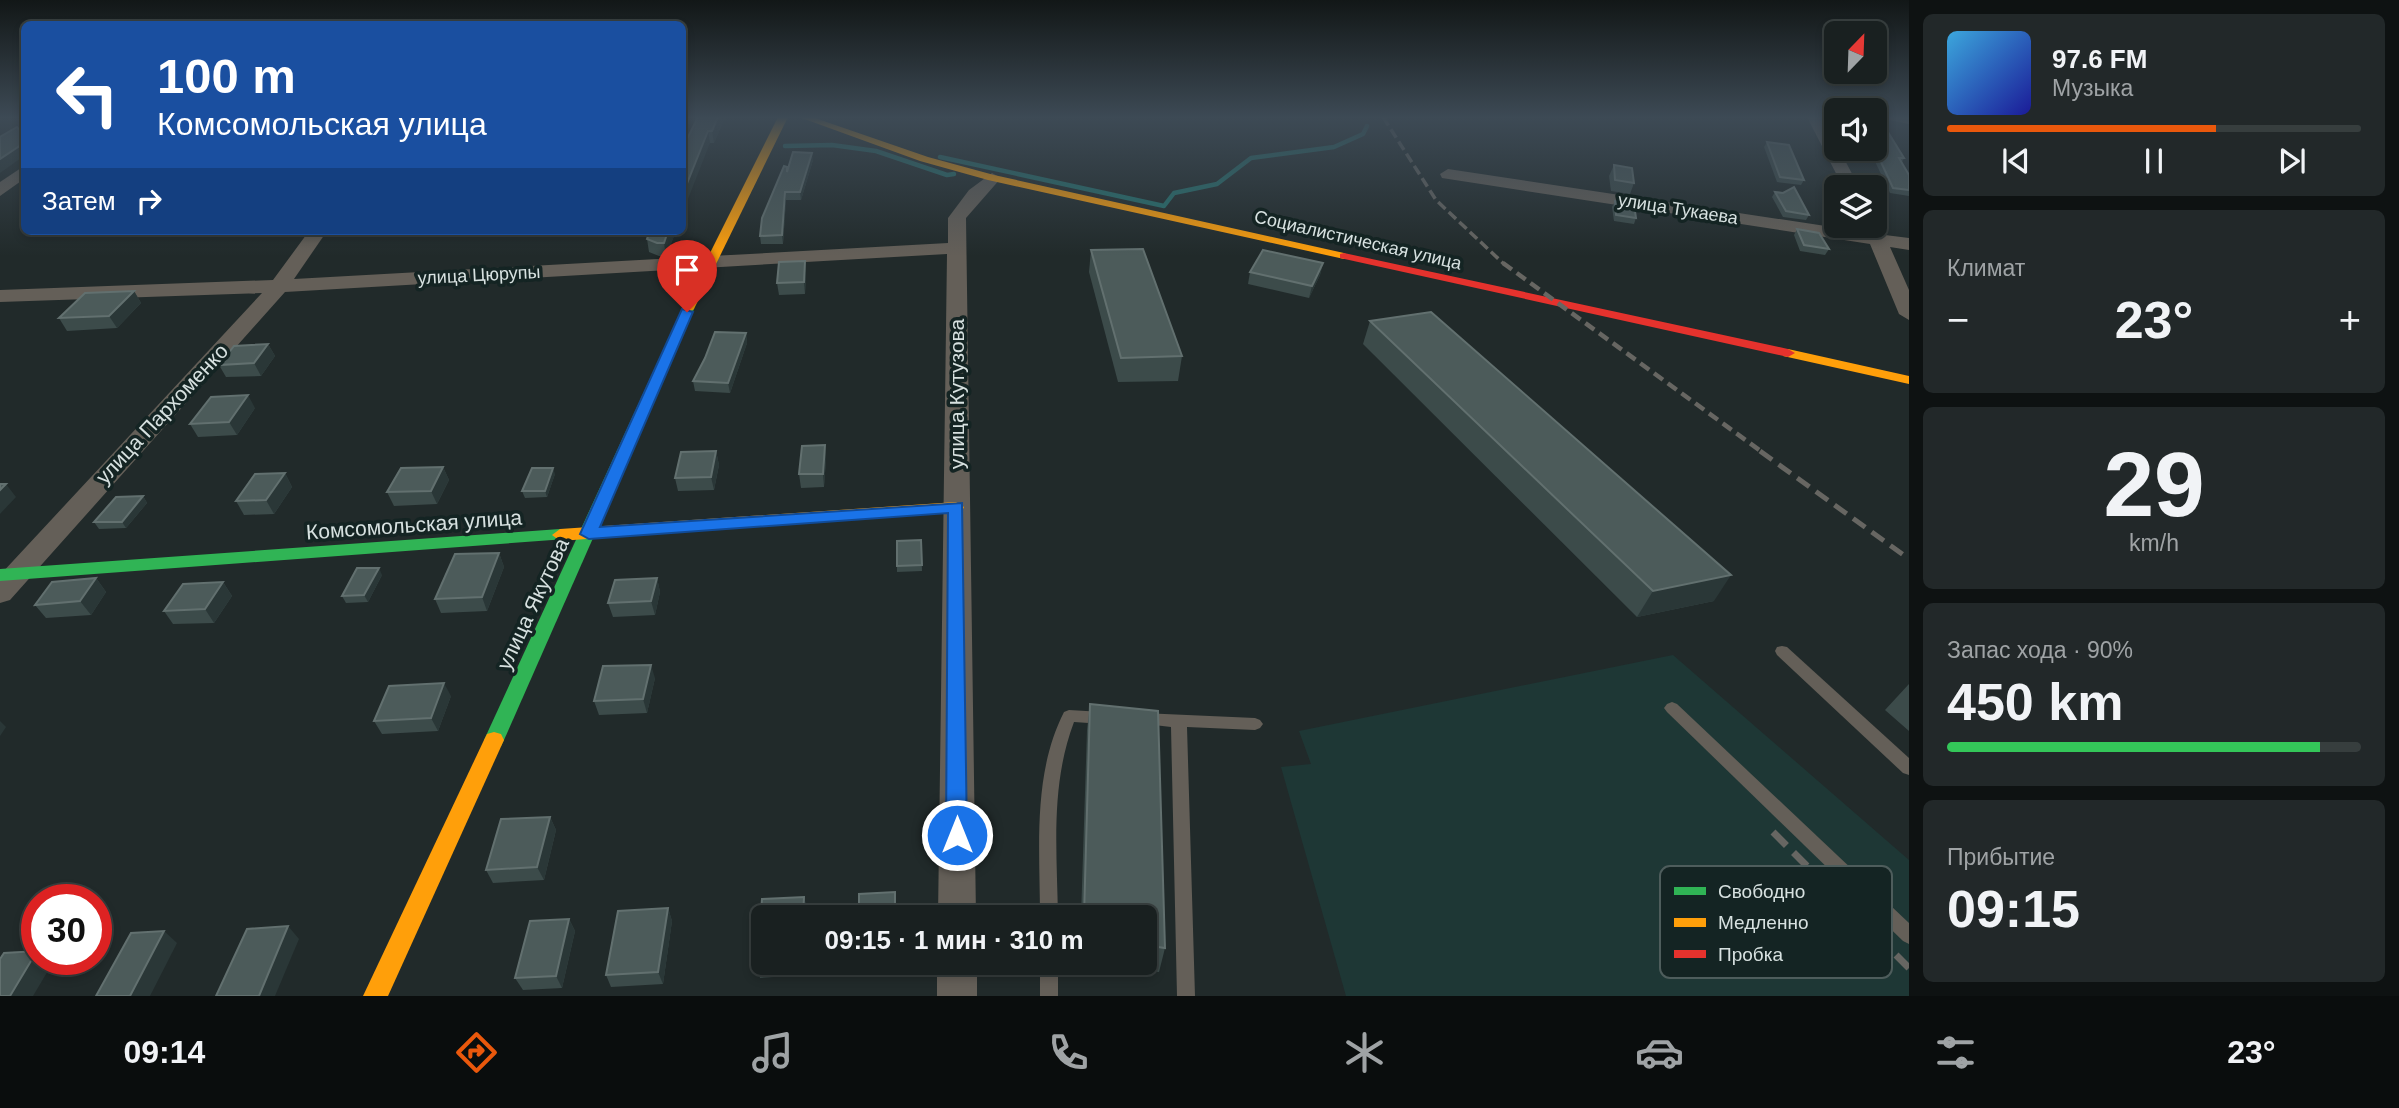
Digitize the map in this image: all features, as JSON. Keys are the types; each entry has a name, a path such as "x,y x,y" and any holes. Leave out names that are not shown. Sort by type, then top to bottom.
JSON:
{"street":[{"name":"улица Якутова","path":"375,996 589,534 708,262 759,163"},
{"name":"Социалистическая улица","path":"940,163 992,178 1909,380"},
{"path":"0,191 21,174"},
{"name":"улица Тукаева","path":"1448,174 1824,225"},
{"name":"улица Кутузова","path":"957,905 957,218 992,178"},
{"name":"улица Пархоменко","path":"0,593 7,574 279,286 315,235"},
{"name":"улица Тукаева","path":"1887,236 1909,244"},
{"path":"1877,238 1909,314"},
{"name":"улица Цюрупы","path":"0,296 279,286 957,248"},
{"name":"Комсомольская улица","path":"7,574 956,507"},
{"path":"957,975 957,996"}],"lane":[{"path":"1782,651 1909,768"},
{"path":"1672,708 1838,866"},
{"path":"1049,905 1048,816 1057,742 1069,716 1255,724"},
{"path":"1179,721 1186,996"},
{"path":"1892,918 1909,934"},
{"path":"1049,975 1049,996"}],"shaded area":[{"path":"1673,655 1909,860 1909,996 1346,996 1281,767 1311,764 1299,731"}],"building":[{"path":"686,163 695,163 686,186"},
{"path":"790,163 809,163 800,192 785,192 782,235 760,236 762,218 784,166 787,167 787,172"},
{"path":"1775,163 1797,163 1804,180 1780,177"},
{"path":"1882,163 1902,163 1909,175 1909,190 1893,188"},
{"path":"1614,165 1632,168 1634,183 1615,180"},
{"path":"1794,187 1809,215 1786,211 1775,192 1783,193"},
{"path":"1615,201 1634,204 1636,218 1616,215"},
{"path":"1797,229 1819,233 1829,249 1804,245"},
{"path":"648,235 667,235 664,243 647,239"},
{"path":"1143,249 1182,356 1121,358 1091,250"},
{"path":"1263,250 1323,263 1312,286 1250,272"},
{"path":"805,261 804,282 777,283 779,262"},
{"path":"134,291 109,316 59,318 85,293"},
{"path":"1431,312 1731,575 1653,591 1370,321"},
{"path":"715,332 746,333 728,383 693,381 705,358"},
{"path":"268,344 254,363 219,365 234,346"},
{"path":"248,395 229,422 190,424 211,397"},
{"path":"825,445 823,474 799,474 802,446"},
{"path":"716,451 711,477 675,478 681,452"},
{"path":"443,467 431,491 387,492 401,468"},
{"path":"532,468 553,468 545,491 522,491"},
{"path":"285,473 266,500 236,501 255,474"},
{"path":"143,496 122,522 94,522 116,497"},
{"path":"921,540 922,565 897,566 897,541"},
{"path":"499,553 482,597 435,599 455,554"},
{"path":"357,568 379,568 364,595 342,596"},
{"path":"96,578 80,601 35,605 52,582"},
{"path":"657,578 651,601 608,603 615,580"},
{"path":"223,582 205,609 164,611 183,584"},
{"path":"651,665 643,699 594,701 603,666"},
{"path":"444,683 431,718 374,721 389,686"},
{"path":"1090,704 1158,711 1165,948 1157,947 1157,905 1084,905"},
{"path":"550,817 537,867 486,870 501,819"},
{"path":"895,892 895,905 859,905 859,894"},
{"path":"804,897 804,905 762,905 762,899"},
{"path":"668,908 658,972 606,975 618,911"},
{"path":"569,919 556,976 515,978 530,921"},
{"path":"288,926 259,996 216,996 247,929"},
{"path":"164,931 130,996 96,996 108,975 112,975 112,967 131,933"},
{"path":"21,952 23,975 10,996 0,996 0,959 4,953"}],"waterway":[{"path":"913,163 947,175 954,174"},
{"path":"970,163 1164,206 1174,193 1217,184 1244,163"}],"railway":[{"path":"1413,163 1436,200 1505,265"},
{"path":"1503,263 1762,452"},
{"path":"1760,451 1909,559"},
{"path":"1773,832 1807,866"},
{"path":"1892,951 1909,968"}],"traffic: fast":[{"path":"494,740 688,309"},
{"path":"0,575 560,535"}],"traffic: slow":[{"path":"688,309 760,163"},
{"path":"940,163 992,178 1344,256"},
{"path":"1788,353 1909,380"},
{"path":"560,535 956,507"},
{"path":"375,996 494,740"}],"traffic: jam":[{"path":"1344,256 1788,353"}],"route":[{"path":"687,312 589,534 956,507 957,835"}]}
